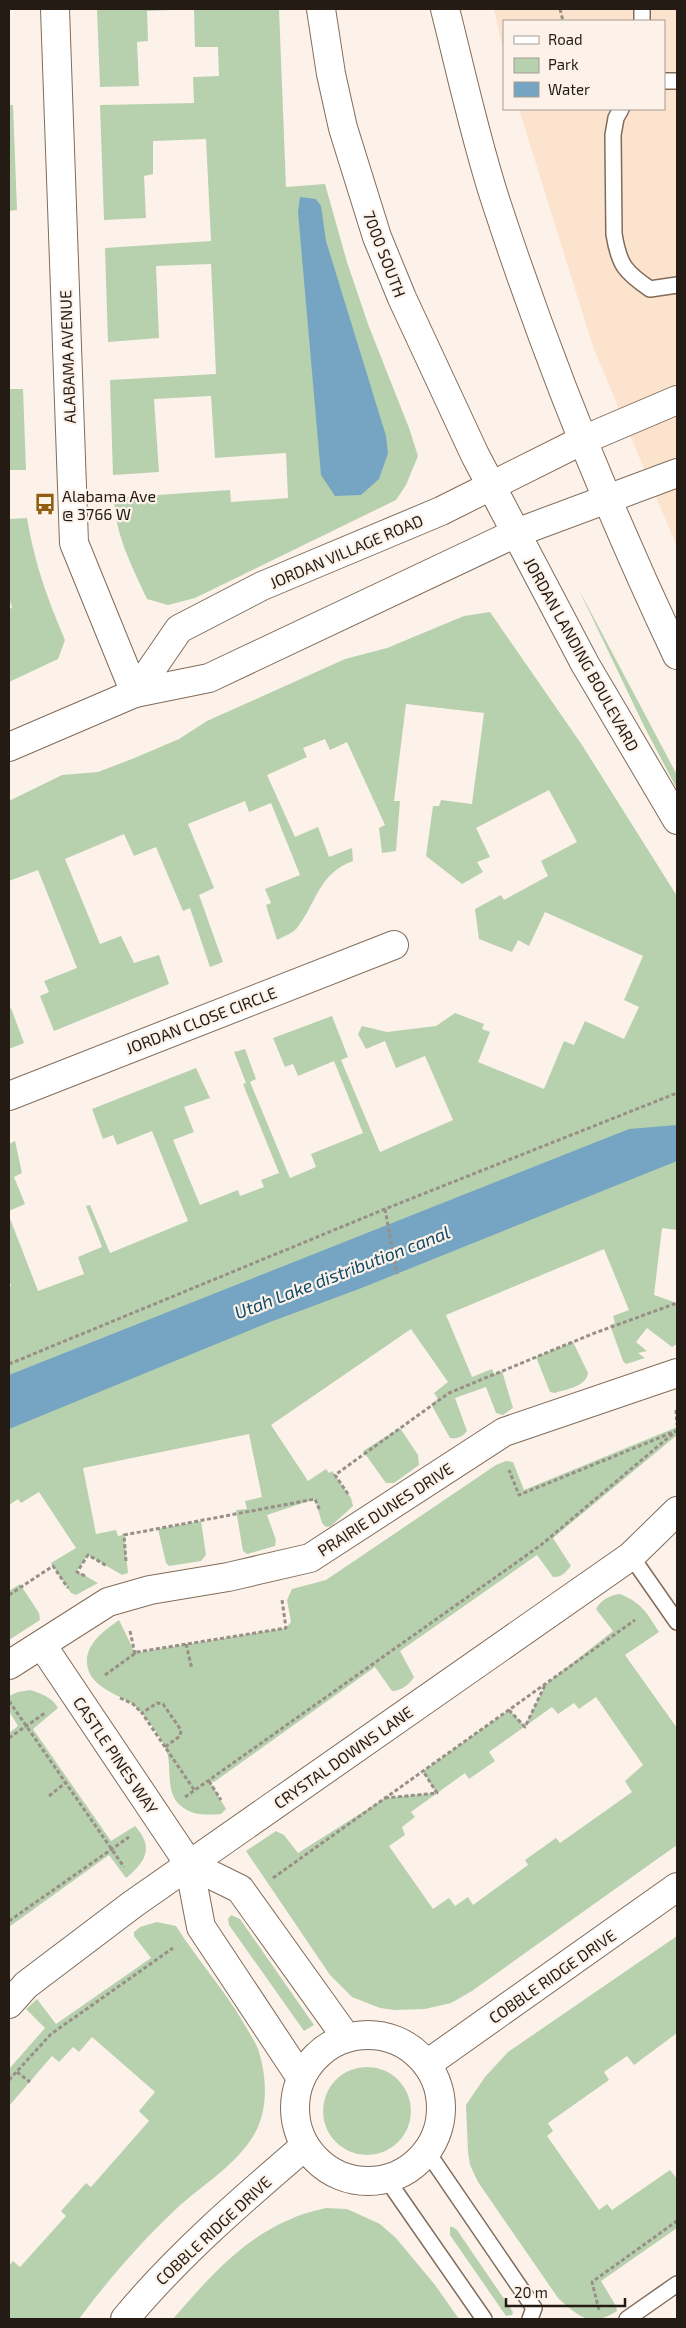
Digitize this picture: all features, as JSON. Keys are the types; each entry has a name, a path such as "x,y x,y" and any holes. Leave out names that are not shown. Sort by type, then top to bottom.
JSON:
{"street":[{"name":"ALABAMA AVENUE","path":"55,9 74,543 135,693"},
{"name":"7000 SOUTH","path":"321,9 331,74 343,128 377,237 431,364 491,486"},
{"path":"445,9 495,197 552,361 606,498 677,655"},
{"name":"JORDAN VILLAGE ROAD","path":"135,693 179,629 262,586 441,511 583,440 677,400"},
{"path":"9,747 135,693 210,678 516,533 677,473"},
{"name":"JORDAN LANDING BOULEVARD","path":"491,486 585,664 677,820"},
{"name":"JORDAN CLOSE CIRCLE","path":"9,1096 394,945"},
{"name":"PRAIRIE DUNES DRIVE","path":"9,1665 108,1602 150,1590 228,1577 310,1558 504,1432 677,1373"},
{"name":"CRYSTAL DOWNS LANE","path":"9,2004 26,1985 132,1904 631,1556 677,1511"},
{"name":"CASTLE PINES WAY","path":"42,1645 189,1864 202,1927 301,2078"},
{"path":"189,1864 240,1889 346,2037"},
{"name":"COBBLE RIDGE DRIVE","path":"426,2064 677,1886"},
{"path":"369,2034 387,2037 411,2048 426,2064 437,2085 440,2105 438,2128 416,2164 397,2175 386,2178 377,2180 353,2179 336,2174 318,2162 305,2146 297,2126 294,2105 301,2078 309,2063 326,2047 346,2037 369,2034"},
{"name":"COBBLE RIDGE DRIVE","path":"126,2319 160,2278 197,2242 305,2146"}],"lane":[{"path":"620,110 616,118 613,135 614,234 616,249 628,274 650,289 677,285"},
{"path":"631,1556 677,1622"},
{"path":"426,2150 534,2308 530,2319"},
{"path":"386,2178 484,2319"},
{"path":"627,2319 677,2284"}],"path":[{"path":"9,1364 677,1093"},
{"path":"385,1210 397,1274"},
{"path":"350,1498 334,1475 449,1393 592,1334 677,1303"},
{"path":"506,1461 519,1495 676,1430"},
{"path":"182,1799 541,1545 676,1430"},
{"path":"127,1567 124,1535 315,1499 322,1517"},
{"path":"91,1579 77,1572 88,1554 112,1568"},
{"path":"9,1595 53,1566 71,1593"},
{"path":"97,1681 135,1654 286,1628 281,1595"},
{"path":"267,1882 635,1620"},
{"path":"129,1623 135,1654"},
{"path":"186,1644 192,1669"},
{"path":"509,1710 524,1727 546,1684"},
{"path":"117,1696 133,1704 142,1713 195,1791"},
{"path":"9,1701 126,1870"},
{"path":"142,1713 157,1703 163,1704 181,1730 180,1736 166,1747"},
{"path":"9,1738 47,1712"},
{"path":"385,1798 437,1793 423,1771"},
{"path":"209,1781 222,1802"},
{"path":"49,1796 66,1783"},
{"path":"9,1915 10,1920 134,1834"},
{"path":"9,2080 51,2034 178,1944"},
{"path":"17,2072 30,2082"},
{"path":"600,2313 592,2282 677,2221"}],"shaded area":[{"path":"494,9 677,9 677,547 593,347 519,110 666,110 666,20 503,20 503,50"}],"green space":[{"path":"97,9 194,9 147,11 148,41 137,42 139,86 100,87"},
{"path":"194,9 279,9 286,187 325,184 347,262 368,324 409,428 418,456 406,485 396,500 195,598 168,605 147,599 121,538 117,525 114,498 230,490 231,502 288,498 286,453 215,458 211,396 154,399 159,472 113,475 110,380 216,374 211,264 156,266 159,338 108,342 105,248 211,241 206,139 153,141 153,174 144,176 146,218 104,220 100,105 194,103 193,77 219,76 218,47 195,47"},
{"path":"9,105 13,105 17,210 9,211"},
{"path":"9,389 23,389 26,470 9,470"},
{"path":"27,518 42,580 65,640 58,659 9,682 9,610 12,607 9,598 9,519"},
{"path":"578,588 677,775 677,789 645,728"},
{"path":"490,612 582,745 677,896 677,1230 662,1228 654,1295 677,1303 677,1344 672,1347 647,1328 636,1342 647,1351 638,1353 645,1358 626,1364 623,1361 610,1325 615,1323 613,1316 629,1310 604,1249 446,1315 472,1377 492,1369 494,1374 502,1371 513,1408 503,1415 496,1413 486,1387 455,1398 467,1431 460,1437 450,1438 431,1404 438,1399 434,1393 448,1382 411,1329 271,1425 308,1481 326,1469 329,1473 332,1471 351,1498 353,1506 331,1526 326,1527 322,1523 315,1499 267,1515 276,1540 275,1546 247,1554 243,1551 236,1510 247,1509 245,1501 262,1497 249,1434 83,1468 96,1534 116,1530 118,1536 124,1535 128,1573 122,1575 88,1555 77,1571 98,1583 76,1595 71,1593 51,1563 76,1548 39,1492 21,1503 18,1499 9,1505 9,1287 11,1286 9,1280 9,1216 38,1291 84,1274 78,1257 102,1247 86,1206 90,1205 110,1253 188,1221 152,1131 117,1145 113,1135 103,1139 92,1109 196,1068 210,1098 184,1107 194,1132 173,1140 200,1205 238,1190 240,1196 264,1187 261,1180 279,1173 243,1084 246,1083 234,1052 245,1049 256,1079 250,1082 290,1178 316,1167 311,1154 363,1133 334,1061 298,1076 293,1064 285,1067 273,1038 332,1016 348,1057 341,1060 380,1152 453,1120 425,1056 396,1068 385,1041 366,1049 358,1034 362,1026 387,1032 436,1026 455,1013 484,1024 482,1029 490,1032 478,1062 544,1089 564,1041 574,1045 585,1021 624,1039 639,1007 624,1000 643,956 545,912 529,946 518,940 512,952 479,939 475,909 501,895 504,900 548,876 541,861 577,842 549,790 476,828 490,857 477,862 483,872 462,884 426,856 433,806 439,806 441,800 472,804 484,713 406,704 394,801 400,801 396,851 382,853 379,828 385,825 347,742 330,750 325,739 303,748 307,757 267,775 295,837 318,827 329,857 352,848 353,861 342,866 326,881 297,928 277,940 266,905 271,903 265,889 300,875 271,803 249,812 245,801 188,824 214,888 199,895 223,962 210,967 190,908 183,911 156,847 134,856 124,834 65,859 100,944 121,936 134,963 159,955 169,984 54,1031 40,996 49,992 44,981 77,968 38,870 9,881 9,801 62,775 98,772 132,759 179,739 207,721 345,659 387,648 464,616"},
{"path":"11,1008 24,1043 9,1049 9,1009"},
{"path":"15,1141 22,1173 14,1177 25,1204 9,1211 9,1144"},
{"path":"573,1342 588,1373 586,1378 575,1387 555,1393 550,1392 536,1357"},
{"path":"677,1427 677,1435 553,1538 571,1566 561,1576 553,1577 537,1555 400,1651 414,1677 405,1687 392,1691 375,1667 214,1782 210,1781 226,1809 221,1814 205,1815 190,1812 181,1806 172,1794 168,1756 164,1744 156,1731 135,1706 102,1687 92,1678 89,1672 87,1663 90,1648 100,1635 119,1620 135,1653 286,1628 291,1622 287,1600 292,1589 326,1580 496,1465 506,1461 513,1462 524,1490"},
{"path":"400,1428 418,1455 419,1465 394,1483 386,1483 363,1451"},
{"path":"201,1521 206,1555 201,1561 169,1566 166,1563 158,1529"},
{"path":"20,1584 39,1613 40,1620 9,1640 9,1591"},
{"path":"620,1594 628,1597 639,1605 659,1632 625,1655 677,1728 677,1845 472,1991 451,2003 425,2009 395,2010 380,2008 352,1997 330,1975 246,1851 276,1831 284,1835 298,1853 385,1798 436,1793 423,1771 509,1710 525,1726 546,1684 613,1631 596,1609 603,1601","holes":["596,1697 643,1765 625,1781 632,1792 560,1843 556,1838 525,1860 528,1865 473,1905 468,1897 455,1906 449,1898 433,1909 389,1846 405,1835 402,1827 415,1817 411,1812 465,1773 469,1779 495,1761 489,1752 552,1707 558,1714 574,1703 579,1709"]},
{"path":"30,1690 46,1696 58,1708 33,1729 111,1841 135,1826 145,1841 146,1848 145,1854 138,1866 126,1878 109,1855 9,1927 9,1733 18,1726 9,1711 9,1696"},
{"path":"231,1915 240,1919 314,2025 304,2031 229,1925 228,1919"},
{"path":"157,1922 176,1926 227,1997 256,2044 262,2062 265,2083 264,2104 259,2124 248,2144 239,2155 176,2209 137,2248 79,2319 9,2319 9,2266 13,2261 20,2267 66,2216 61,2211 86,2183 91,2187 149,2121 139,2111 155,2092 92,2037 79,2052 73,2047 59,2062 52,2056 9,2106 9,2069 45,2028 26,2009 37,1999 56,2024 151,1958 134,1936 134,1932 140,1927"},
{"path":"677,1936 677,2033 634,2065 627,2056 604,2072 609,2080 548,2123 553,2131 547,2136 599,2210 607,2204 612,2210 670,2170 677,2179 677,2228 601,2281 617,2311 599,2319 585,2318 558,2298 478,2182 470,2165 466,2105 485,2077 508,2052"},
{"path":"367,2067 384,2071 398,2080 407,2094 411,2111 407,2128 398,2142 384,2151 367,2155 350,2151 336,2142 327,2128 323,2111 327,2094 336,2080 350,2071"},
{"path":"326,2208 347,2209 380,2224 396,2238 435,2285 459,2319 173,2319 223,2265 259,2236 280,2224"},
{"path":"450,2227 457,2230 513,2312 512,2315 506,2316 450,2235"}],"water":[{"path":"300,197 316,199 321,206 326,241 386,436 388,453 379,479 361,495 335,496 321,475 298,212"},
{"name":"Utah Lake distribution canal","path":"677,1125 677,1161 359,1289 270,1322 9,1429 9,1375 629,1129"}],"place":[{"name":"Alabama Ave @ 3766 W","path":"45,504"}]}
